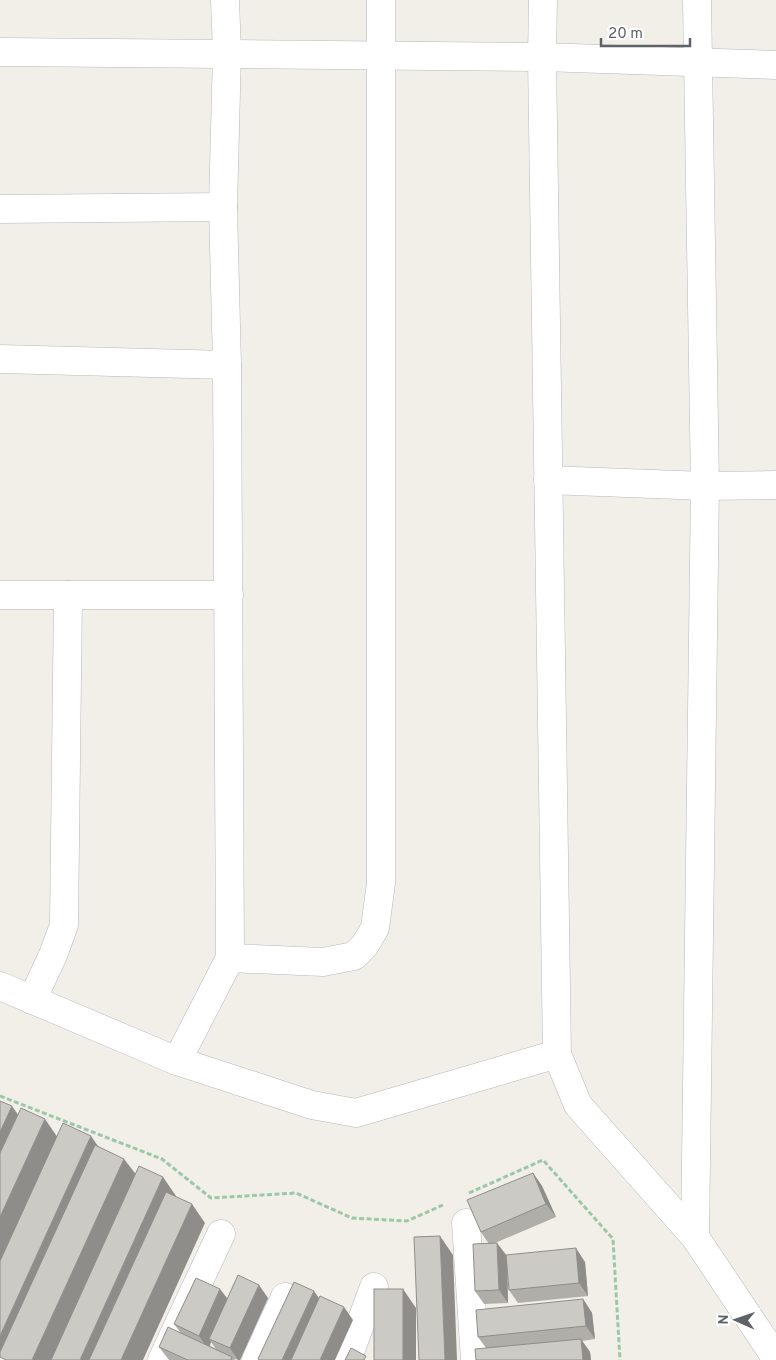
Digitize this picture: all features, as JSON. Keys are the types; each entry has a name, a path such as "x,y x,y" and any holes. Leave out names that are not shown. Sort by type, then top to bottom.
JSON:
{"street":[{"path":"177,1061 230,958 227,365 223,207 227,53 225,0"},
{"path":"230,958 323,962 354,956 365,946 375,928 381,883 381,0"},
{"path":"543,0 542,57 557,1054 578,1105 695,1237 776,1358"},
{"path":"695,1237 705,486 697,0"},
{"path":"0,52 542,57 776,65"},
{"path":"0,209 223,207"},
{"path":"0,360 227,365"},
{"path":"548,480 705,486 776,485"},
{"path":"0,595 229,595"},
{"path":"32,1000 53,955 64,925 68,595"},
{"path":"0,986 177,1061 312,1106 356,1113 557,1054"},
{"path":"466,1223 475,1360"},
{"path":"162,1360 221,1234"},
{"path":"347,1360 374,1287 380,1342"},
{"path":"256,1360 285,1296"}],"path":[{"path":"0,1096 162,1159 211,1198 296,1194 352,1218 407,1221 443,1205"},
{"path":"462,1197 543,1160 613,1238 620,1360"}],"building":[{"path":"0,1101 12,1106 0,1132"},
{"path":"21,1108 45,1119 0,1217 0,1153"},
{"path":"63,1123 91,1136 0,1336 0,1261"},
{"path":"95,1145 124,1159 32,1360 6,1360 0,1357 0,1352"},
{"path":"139,1166 163,1177 80,1360 51,1360"},
{"path":"533,1173 546,1204 481,1232 467,1200"},
{"path":"166,1192 192,1204 121,1360 89,1360"},
{"path":"440,1236 445,1360 419,1360 414,1237"},
{"path":"497,1243 499,1290 475,1291 473,1244"},
{"path":"576,1248 579,1283 509,1290 506,1255"},
{"path":"238,1275 259,1285 230,1348 209,1339"},
{"path":"196,1278 220,1289 199,1336 174,1324"},
{"path":"294,1282 314,1291 282,1360 260,1360 258,1359"},
{"path":"374,1289 403,1289 403,1360 374,1360"},
{"path":"320,1296 344,1307 320,1360 291,1360"},
{"path":"583,1299 586,1326 478,1337 476,1310"},
{"path":"168,1327 232,1357 231,1360 188,1360 159,1347"},
{"path":"581,1339 583,1360 476,1360 475,1349"},
{"path":"351,1348 366,1356 364,1360 345,1360"}]}
